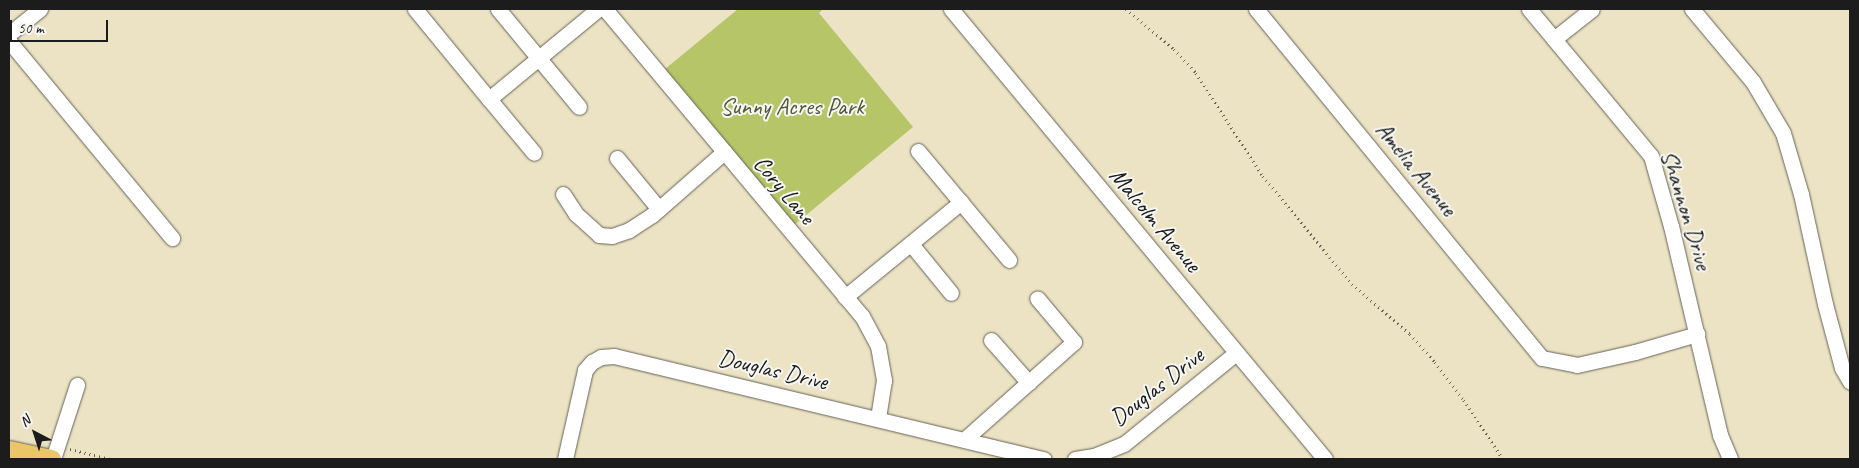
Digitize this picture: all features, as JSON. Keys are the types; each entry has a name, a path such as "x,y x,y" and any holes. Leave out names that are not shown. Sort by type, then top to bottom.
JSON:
{"main road":[{"path":"9,450 52,459"}],"street":[{"path":"9,34 40,9"},
{"path":"415,9 534,153"},
{"path":"498,9 579,107"},
{"path":"490,99 598,9"},
{"name":"Cory Lane","path":"605,9 862,316 878,346 884,380 878,418"},
{"name":"Malcolm Avenue","path":"951,9 1325,459"},
{"name":"Amelia Avenue","path":"1256,9 1542,358 1576,365 1635,352 1697,334"},
{"name":"Shannon Drive","path":"1529,9 1651,156 1671,226 1720,435 1730,459"},
{"path":"1554,39 1592,9"},
{"path":"1692,9 1753,82 1784,133 1801,194 1824,304 1842,368 1850,382"},
{"path":"9,41 172,238"},
{"path":"918,151 1009,260"},
{"path":"563,194 576,214 599,235 612,236 629,230 659,209 724,152"},
{"path":"617,158 659,209"},
{"path":"845,297 961,202"},
{"path":"911,244 951,293"},
{"path":"965,439 1074,342 1037,298"},
{"path":"991,340 1028,383"},
{"name":"Douglas Drive","path":"1075,459 1094,456 1124,444 1236,353"},
{"name":"Douglas Drive","path":"565,459 585,370 592,362 601,357 614,356 1044,459"},
{"path":"52,459 77,385"}],"path":[{"path":"1126,9 1174,49 1196,73 1263,176 1352,284 1410,334 1435,362 1464,400 1503,459"}],"green space":[{"name":"Sunny Acres Park","path":"738,9 823,9 819,13 913,127 788,230 659,74"}]}
